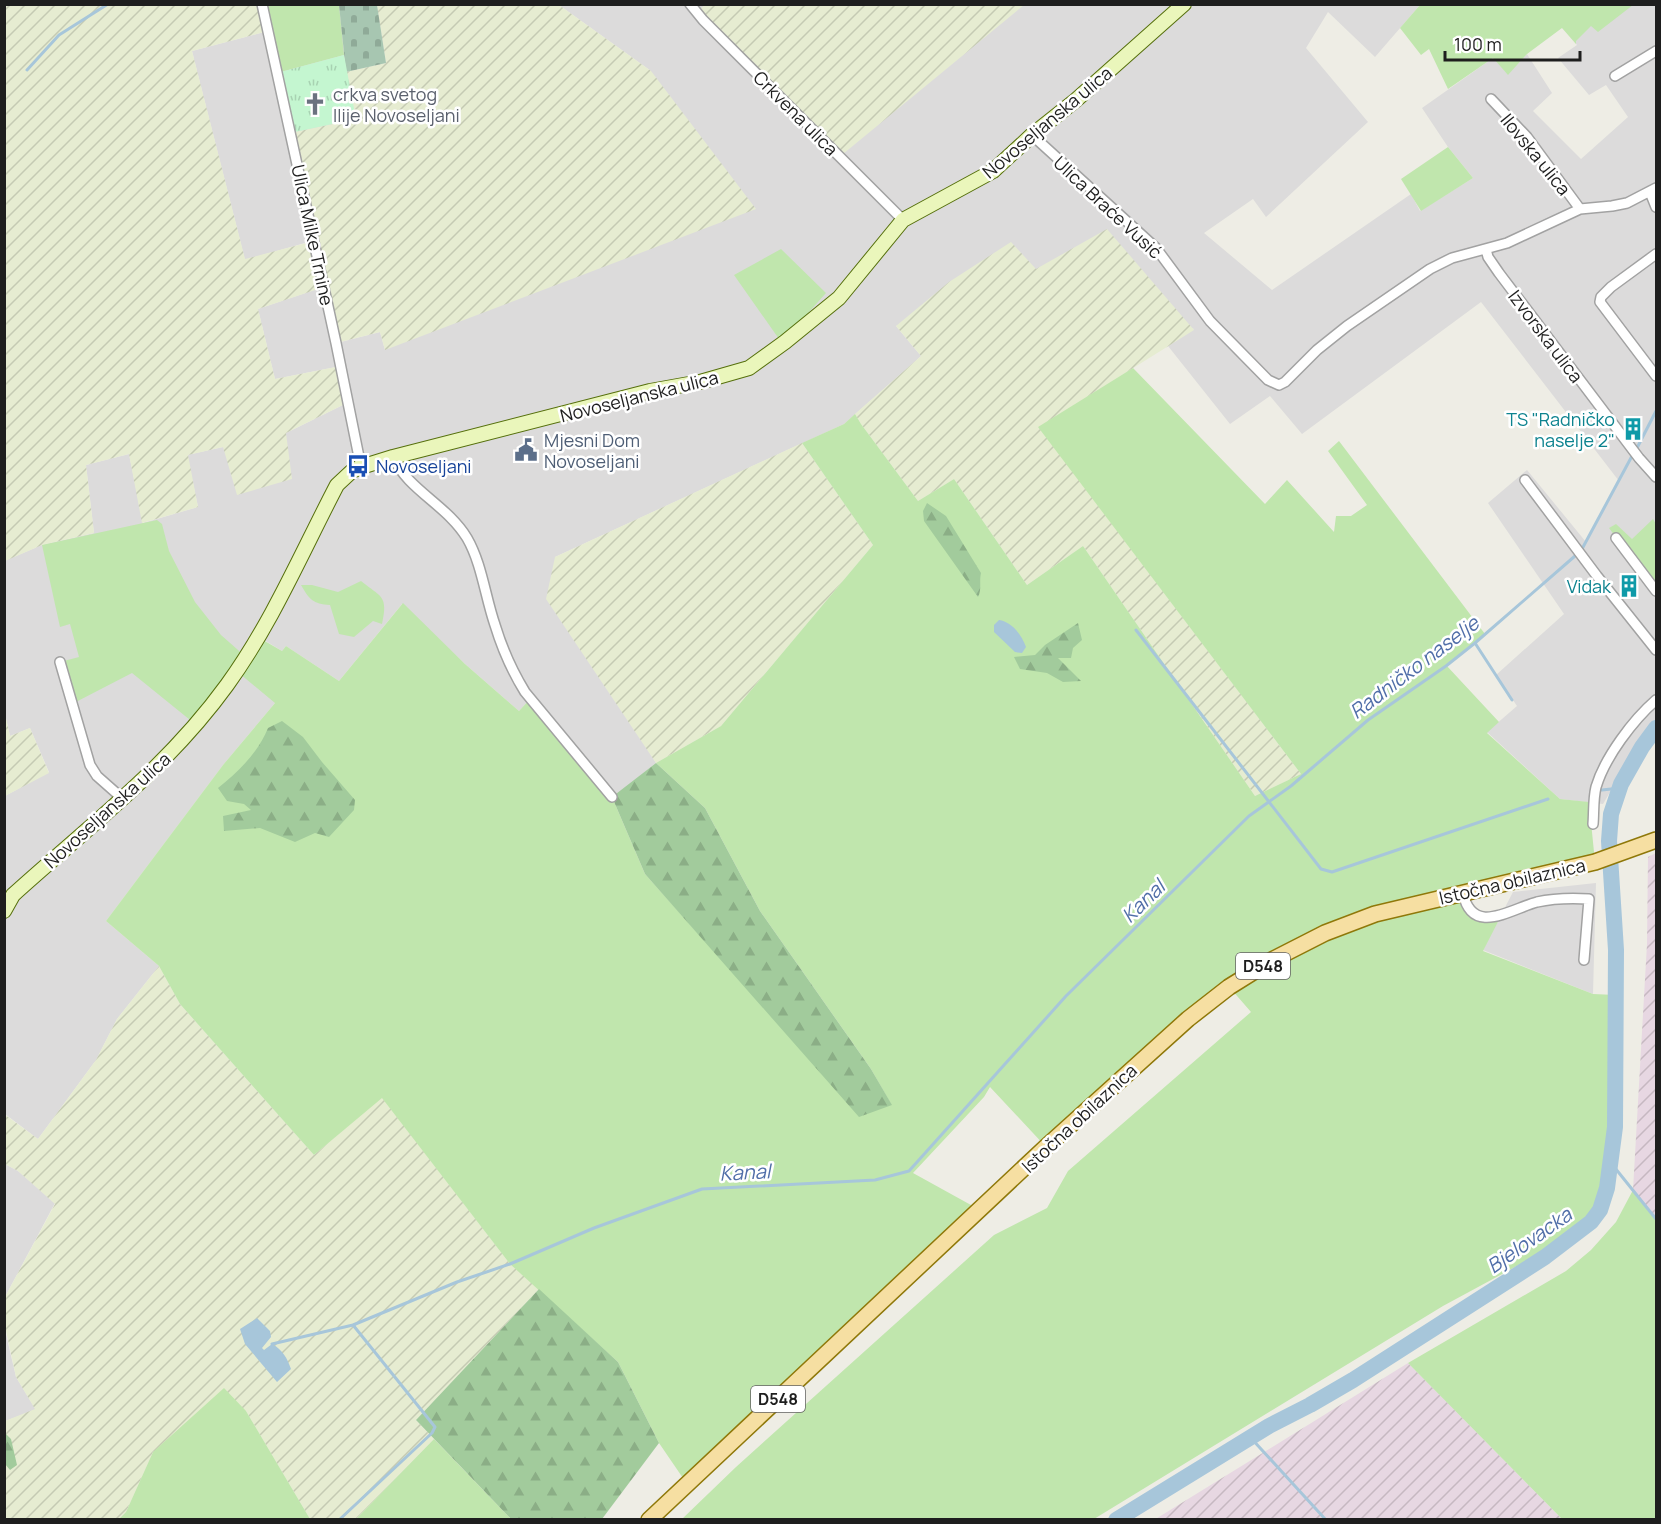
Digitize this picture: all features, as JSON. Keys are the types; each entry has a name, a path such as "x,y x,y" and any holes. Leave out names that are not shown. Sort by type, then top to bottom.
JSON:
{"main road":[{"name":"Novoseljanska ulica","path":"4,911 14,895 165,760 227,685 261,633 336,485 352,471 393,457 650,391 700,382 749,369 839,297 903,220 993,171 1184,4"},
{"name":"Istočna obilaznica","path":"649,1520 1046,1147 1188,1019 1229,987 1274,959 1325,933 1375,914 1594,862 1656,840"}],"street":[{"name":"Ulica Milke Trnine","path":"262,4 361,467"},
{"name":"Crkvena ulica","path":"690,4 703,20 903,220"},
{"path":"1615,76 1656,51"},
{"name":"Ilovska ulica","path":"1491,99 1527,137 1580,209"},
{"name":"Ulica Braće Vusić","path":"1032,135 1156,248 1210,321 1268,380 1279,385 1347,326 1426,271 1452,258 1486,249"},
{"path":"1486,249 1507,243 1580,209 1612,206 1653,190 1656,207"},
{"name":"Izvorska ulica","path":"1486,249 1488,257 1506,283 1639,458 1656,477"},
{"path":"1656,254 1611,287 1601,297 1600,302 1656,376"},
{"path":"393,457 410,482 436,502 467,538 478,562 495,626 514,673 525,692 612,797"},
{"path":"1525,480 1656,650"},
{"path":"1616,538 1656,591"},
{"path":"60,662 90,765 96,776 123,799"},
{"path":"1593,824 1595,789 1601,774 1627,731 1656,700"},
{"path":"1463,893 1465,902 1472,911 1491,919 1538,902 1566,898 1589,899 1584,960"}],"shaded area":[{"path":"1545,4 1656,5 1656,719 1603,804 1560,799 1487,732 1517,706 1496,675 1564,614 1488,503 1527,470 1586,542 1619,481 1481,302 1302,434 1270,396 1230,424 1168,346 1194,329 1036,270 896,326 921,356 844,424 555,557 632,723 656,763 612,797 530,699 519,711 402,604 339,681 286,646 282,651 264,640 275,703 223,765 106,921 159,966 117,1019 96,1060 38,1139 5,1114 5,796 49,772 30,728 10,736 5,714 4,561 42,545 94,533 86,465 129,454 143,523 198,507 187,455 286,433 349,402 341,366 275,379 258,309 323,287 312,241 245,260 192,51 268,31 262,5 339,5 346,72 356,119 337,343 380,332 385,350 651,71 559,5 706,5 700,9 1021,5 1420,5 1375,57 1328,12 1306,48 1368,122 1266,217 1253,199 1204,233 1272,290 1411,194 1420,211 1473,178 1448,147 1422,108 1493,58 1508,74 1527,54 1552,93 1533,111 1581,159 1628,117 1606,85 1589,95 1558,58 1577,45 1544,6"},
{"path":"1656,853 1656,1219 1633,1190 1647,944 1648,857"},
{"path":"1596,883 1593,994 1483,950 1513,892"},
{"path":"5,1164 18,1171 55,1203 5,1297"},
{"path":"4,1326 16,1377 36,1410 5,1421"},
{"path":"1408,1363 1562,1519 1154,1520 1261,1454"}],"green space":[{"path":"706,4 1024,5 843,154 700,9"},
{"path":"5,5 262,5 268,31 192,51 245,259 314,241 290,133 356,119 346,72 386,63 377,5 559,5 651,71 756,209 385,350 380,332 336,343 324,287 258,309 275,379 341,366 349,402 286,433 292,479 237,495 223,447 188,455 198,507 142,523 129,454 86,465 94,533 42,545 5,561"},
{"path":"262,5 339,5 344,55 277,73"},
{"path":"339,5 377,5 386,63 346,72"},
{"path":"1420,5 1633,5 1598,32 1591,26 1576,41 1576,44 1562,28 1527,54 1508,75 1493,58 1448,89 1429,49 1421,55 1400,28"},
{"path":"344,55 356,119 290,133 277,73"},
{"path":"1448,147 1473,178 1421,211 1401,179"},
{"path":"1107,229 1194,330 1039,427 1301,774 1255,796 1083,546 1027,585 954,479 918,501 855,414 921,356 896,326 949,282 1011,242 1036,269"},
{"path":"781,249 826,293 792,331 779,339 734,275"},
{"path":"1133,368 1265,504 1287,480 1334,532 1336,516 1351,516 1367,505 1328,451 1339,441 1485,634 1446,665 1499,722 1487,733 1560,799 1589,802 1595,862 1460,893 1482,920 1489,922 1500,918 1483,951 1593,994 1616,995 1615,1127 1607,1188 1600,1210 1578,1233 1443,1306 1094,1519 682,1519 736,1467 994,1235 1047,1208 1068,1171 1251,1012 1231,989 1046,1147 990,1087 984,1097 913,1173 980,1210 687,1484 659,1443 618,1362 510,1264 382,1098 314,1155 180,1004 159,966 106,921 223,765 275,703 240,674 263,640 282,651 286,646 339,681 403,603 465,664 519,711 530,699 612,797 645,874 695,930 891,1104 871,1069 760,911 705,808 656,763 721,726 873,545 802,443 844,424 855,414 918,501 954,479 1027,585 1083,546 1255,796 1301,774 1038,427"},
{"path":"802,443 873,545 721,726 656,763 546,599 555,557"},
{"path":"927,503 946,516 981,573 978,597 924,521 923,511"},
{"path":"1653,519 1656,524 1656,591 1609,528 1616,524 1632,539"},
{"path":"157,520 162,524 169,551 195,602 221,635 246,657 195,724 132,673 72,704 60,662 79,657 70,624 60,627 42,545"},
{"path":"361,581 382,598 384,615 382,624 373,621 354,637 339,634 330,605 312,600 301,585 312,585 338,592"},
{"path":"1078,623 1082,640 1073,648 1071,658 1058,658 1081,681 1063,682 1047,673 1020,669 1014,657 1035,655 1045,645"},
{"path":"5,714 10,736 30,728 49,773 5,796"},
{"path":"282,721 303,737 355,800 354,810 329,837 315,833 295,842 260,828 224,831 223,816 251,810 244,804 227,801 218,788 247,761 259,746 268,728"},
{"path":"656,763 705,808 760,911 871,1069 892,1105 859,1117 645,874 612,797"},
{"path":"159,966 180,1004 314,1155 382,1097 510,1264 539,1289 416,1420 434,1439 356,1519 310,1519 246,1411 153,1452 126,1512 119,1519 5,1519 5,1421 35,1409 16,1377 5,1326 5,1297 55,1204 18,1171 5,1164 4,1114 38,1139 96,1060 117,1019"},
{"path":"1633,1190 1656,1219 1656,1519 1562,1519 1408,1363 1566,1271 1591,1250 1616,1222"},
{"path":"539,1289 618,1362 659,1443 602,1519 511,1519 416,1420"},
{"path":"224,1388 246,1411 310,1519 119,1519 126,1512 153,1452"},
{"path":"4,1432 11,1439 17,1465 10,1470 5,1464"},
{"path":"434,1439 511,1519 356,1519"}],"water":[{"path":"999,620 1012,626 1022,638 1026,647 1022,653 1015,652 994,632 994,625"},
{"path":"257,1318 270,1331 271,1337 262,1348 264,1350 272,1344 276,1346 288,1361 291,1369 277,1382 245,1344 240,1329"}],"waterway":[{"path":"27,70 59,35 108,4"},
{"name":"Radničko naselje","path":"1637,448 1656,411"},
{"name":"Radničko naselje","path":"1582,549 1632,456"},
{"name":"Kanal","path":"339,1520 432,1433 435,1427 353,1325 457,1282 510,1264 594,1228 702,1189 875,1180 909,1171 1066,996 1249,816 1291,786 1368,720 1475,643 1575,556"},
{"name":"Kanal","path":"1136,630 1321,869 1332,872 1548,799"},
{"path":"1475,643 1512,700"},
{"name":"Bjelovacka","path":"1116,1520 1269,1426 1353,1380 1545,1257 1591,1222 1600,1210 1607,1188 1615,1127 1616,950 1609,841 1611,814 1621,784 1642,747 1656,728"},
{"path":"1602,790 1620,788"},
{"path":"1611,1163 1656,1219"},
{"path":"272,1344 353,1325"},
{"path":"1250,1437 1326,1520"}],"place":[{"name":"crkva svetog Ilije Novoseljani","path":"315,104"},
{"name":"TS \"Radničko naselje 2\"","path":"1633,429"},
{"name":"Mjesni Dom Novoseljani","path":"526,450"},
{"name":"Novoseljani","path":"358,466"},
{"name":"Vidak","path":"1629,586"}]}
